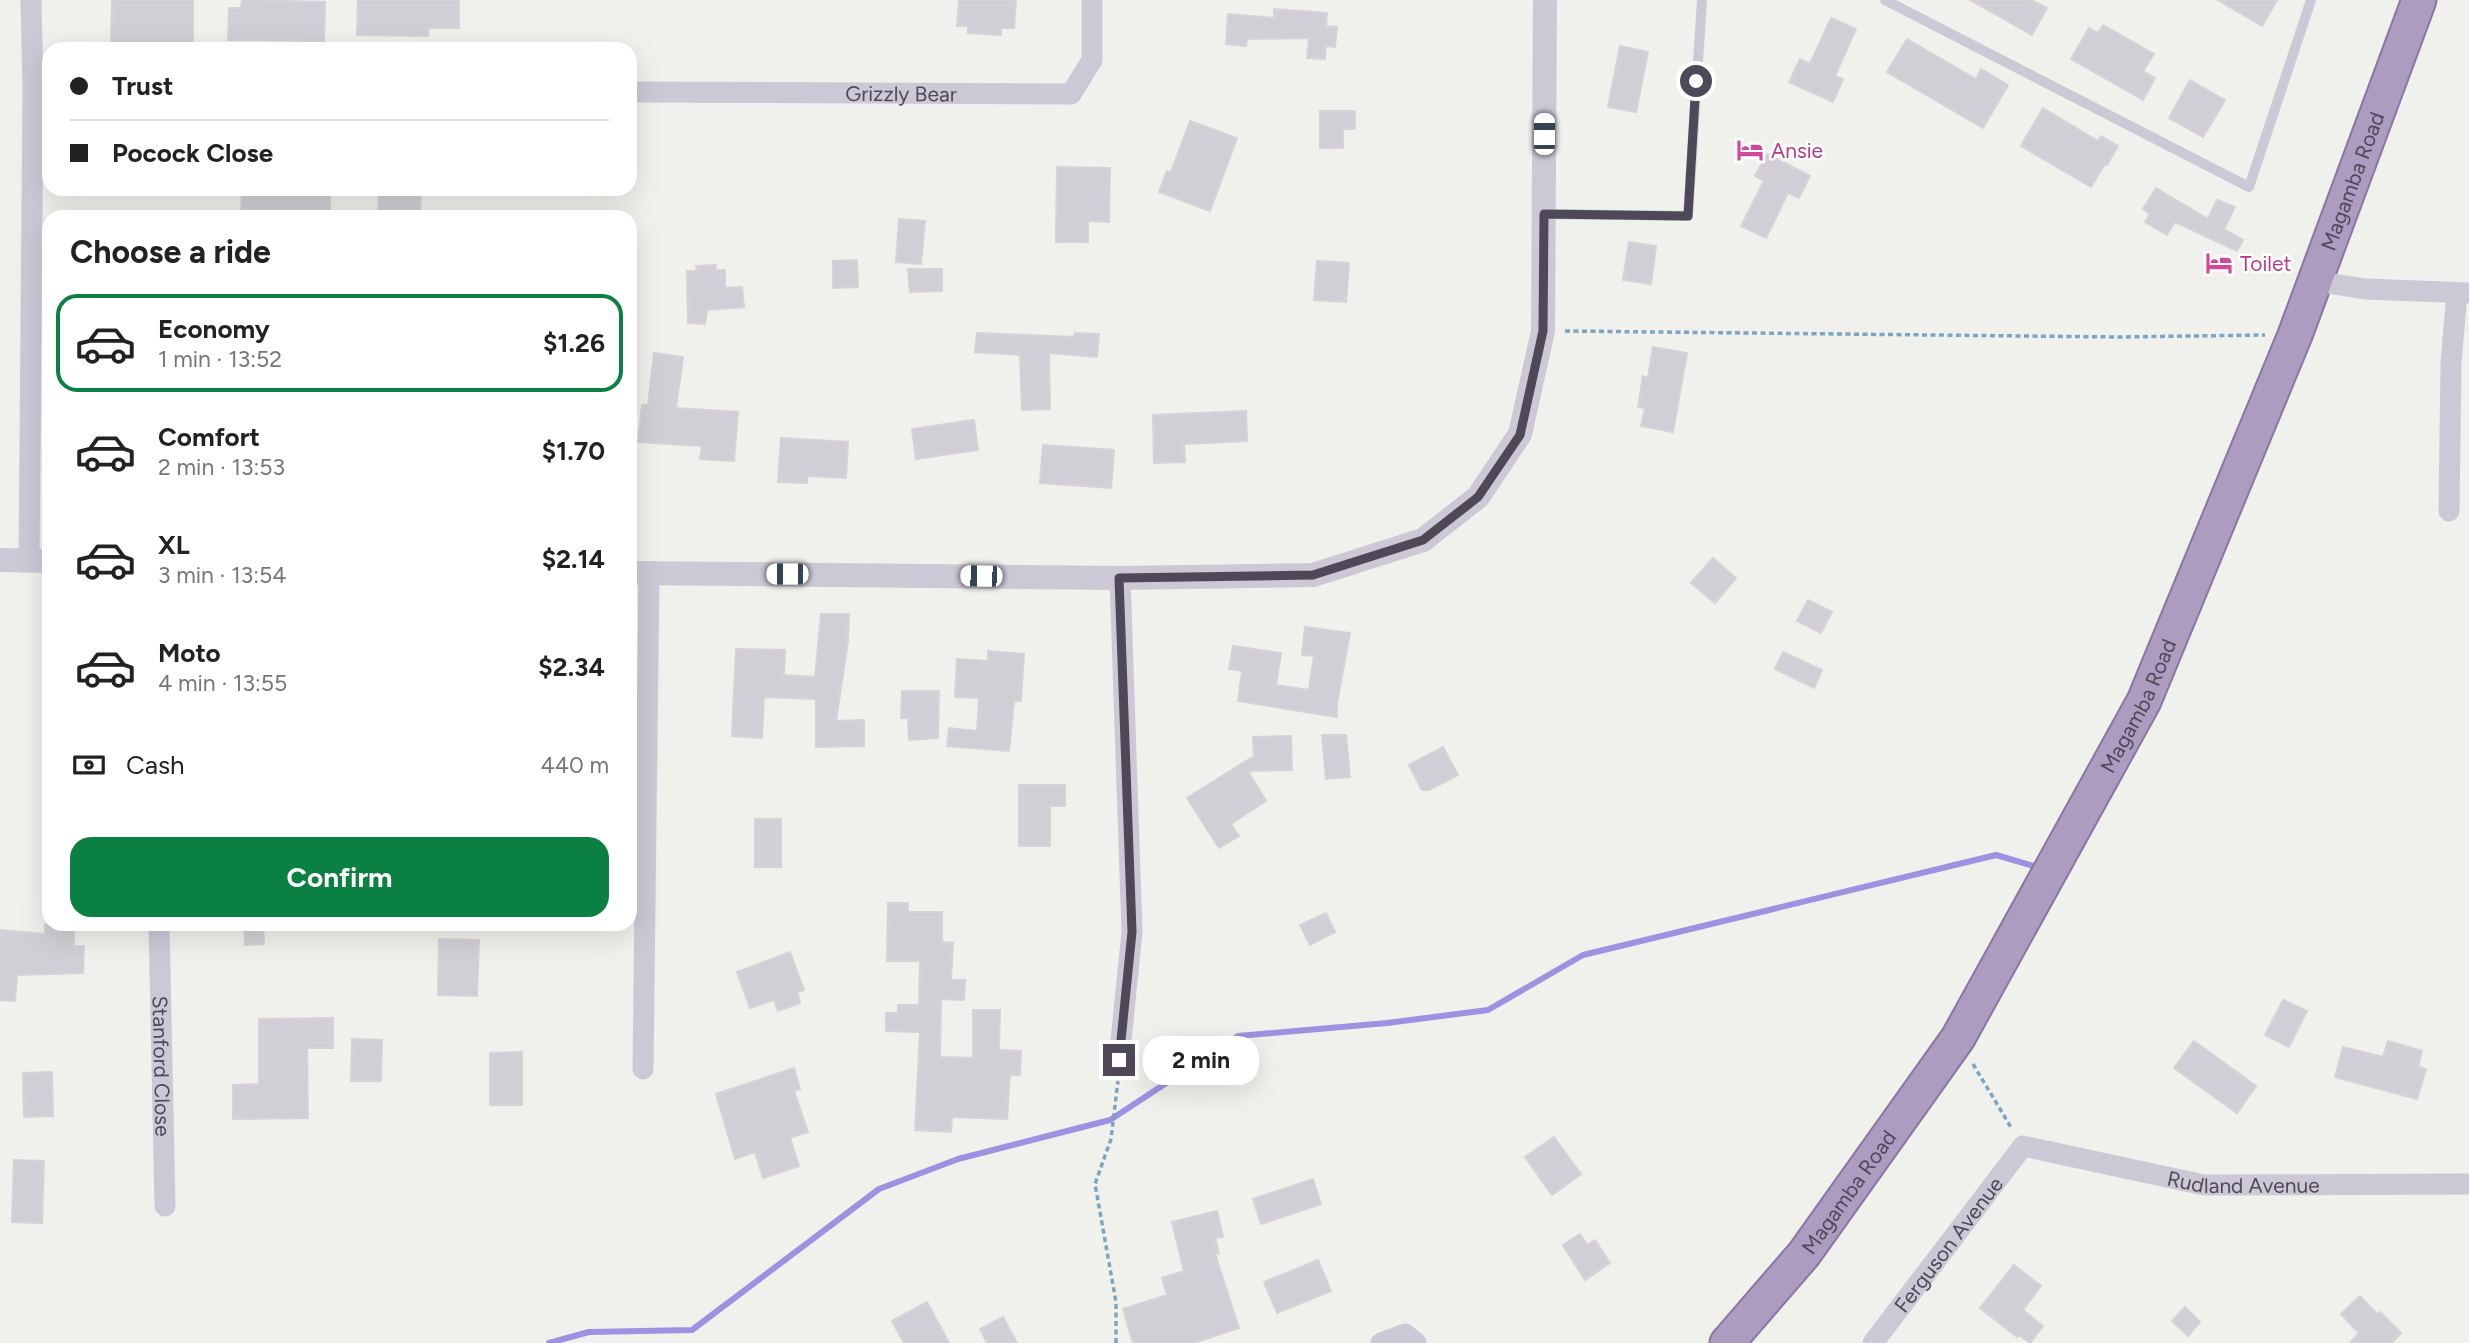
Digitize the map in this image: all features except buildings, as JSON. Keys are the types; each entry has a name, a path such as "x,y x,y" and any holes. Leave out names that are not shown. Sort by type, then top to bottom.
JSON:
{"highway":[{"name":"Magamba Road","path":"1727,1343 1804,1254 1958,1038 2144,701 2295,335 2419,0"}],"street":[{"path":"0,560 39,561 41,88 31,0"},
{"name":"Grizzly Bear","path":"637,92 1071,94 1092,60 1092,0"},
{"path":"643,1069 639,573 1119,578 1313,575 1423,540 1478,497 1520,435 1543,331 1545,0"},
{"path":"2315,281 2365,289 2463,293 2451,363 2449,511"},
{"path":"1119,578 1132,932 1119,1060"},
{"name":"Stanford Close","path":"159,931 165,1206"},
{"name":"Rudland Avenue","path":"2023,1146 2204,1185 2469,1184"},
{"name":"Ferguson Avenue","path":"1873,1343 2023,1146"},
{"path":"1381,1343 1405,1334 1416,1343"}],"lane":[{"path":"1544,214 1688,216 1702,0"},
{"path":"1885,0 2249,187 2311,0"}],"path":[{"path":"1543,331 2117,337 2295,335"},
{"path":"1958,1038 2023,1146"},
{"path":"1116,1343 1116,1302 1095,1184 1111,1139 1118,1096"}],"waterway":[{"path":"549,1343 589,1332 692,1330 879,1189 958,1159 1110,1120 1238,1036 1387,1023 1488,1010 1583,955 1996,855 2034,866"}],"place":[{"name":"Ansie","path":"1750,150"},
{"name":"Toilet","path":"2219,263"}],"route":[{"path":"1119,1060 1132,932 1119,578 1313,575 1423,540 1478,497 1520,435 1543,331 1544,214 1688,216 1696,81"}]}
